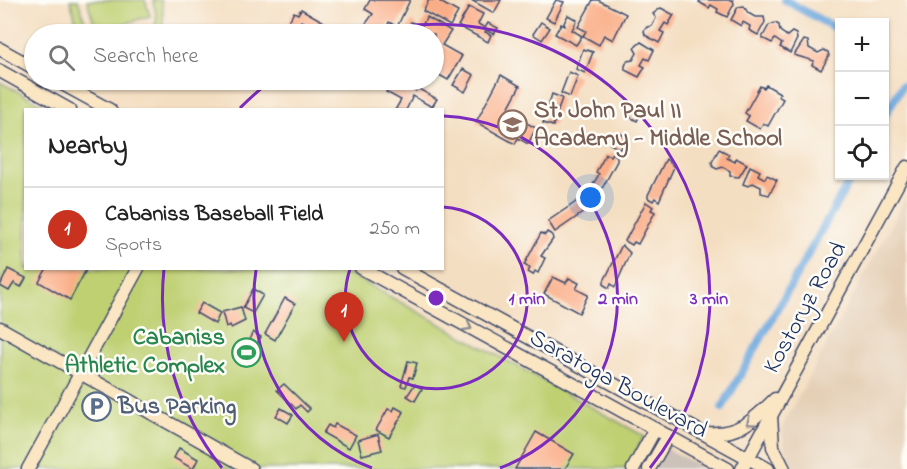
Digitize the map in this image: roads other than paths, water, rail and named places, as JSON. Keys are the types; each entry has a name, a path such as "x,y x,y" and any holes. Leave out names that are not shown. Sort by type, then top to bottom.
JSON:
{"main road":[{"path":"0,49 24,62"},
{"path":"0,71 24,84"},
{"path":"34,90 66,108"},
{"path":"74,90 107,108"},
{"name":"Kostoryz Road","path":"745,464 907,166"},
{"path":"28,469 137,270"},
{"name":"Saratoga Boulevard","path":"365,270 728,469"},
{"name":"Saratoga Boulevard","path":"406,270 701,432 745,464 768,469"},
{"path":"0,328 251,469"},
{"path":"701,432 719,434 745,427 787,387"},
{"path":"771,416 773,447 784,469"},
{"path":"633,469 655,429"},
{"path":"649,469 668,436"}],"waterway":[{"path":"785,0 835,28"},
{"path":"889,108 902,86"},
{"path":"722,408 850,180"}],"place":[{"name":"St. John Paul II Academy - Middle School","path":"513,125"},
{"name":"Cabaniss Baseball Field","path":"344,342"},
{"name":"Cabaniss Athletic Complex","path":"246,352"},
{"name":"Bus Parking","path":"97,407"}]}
